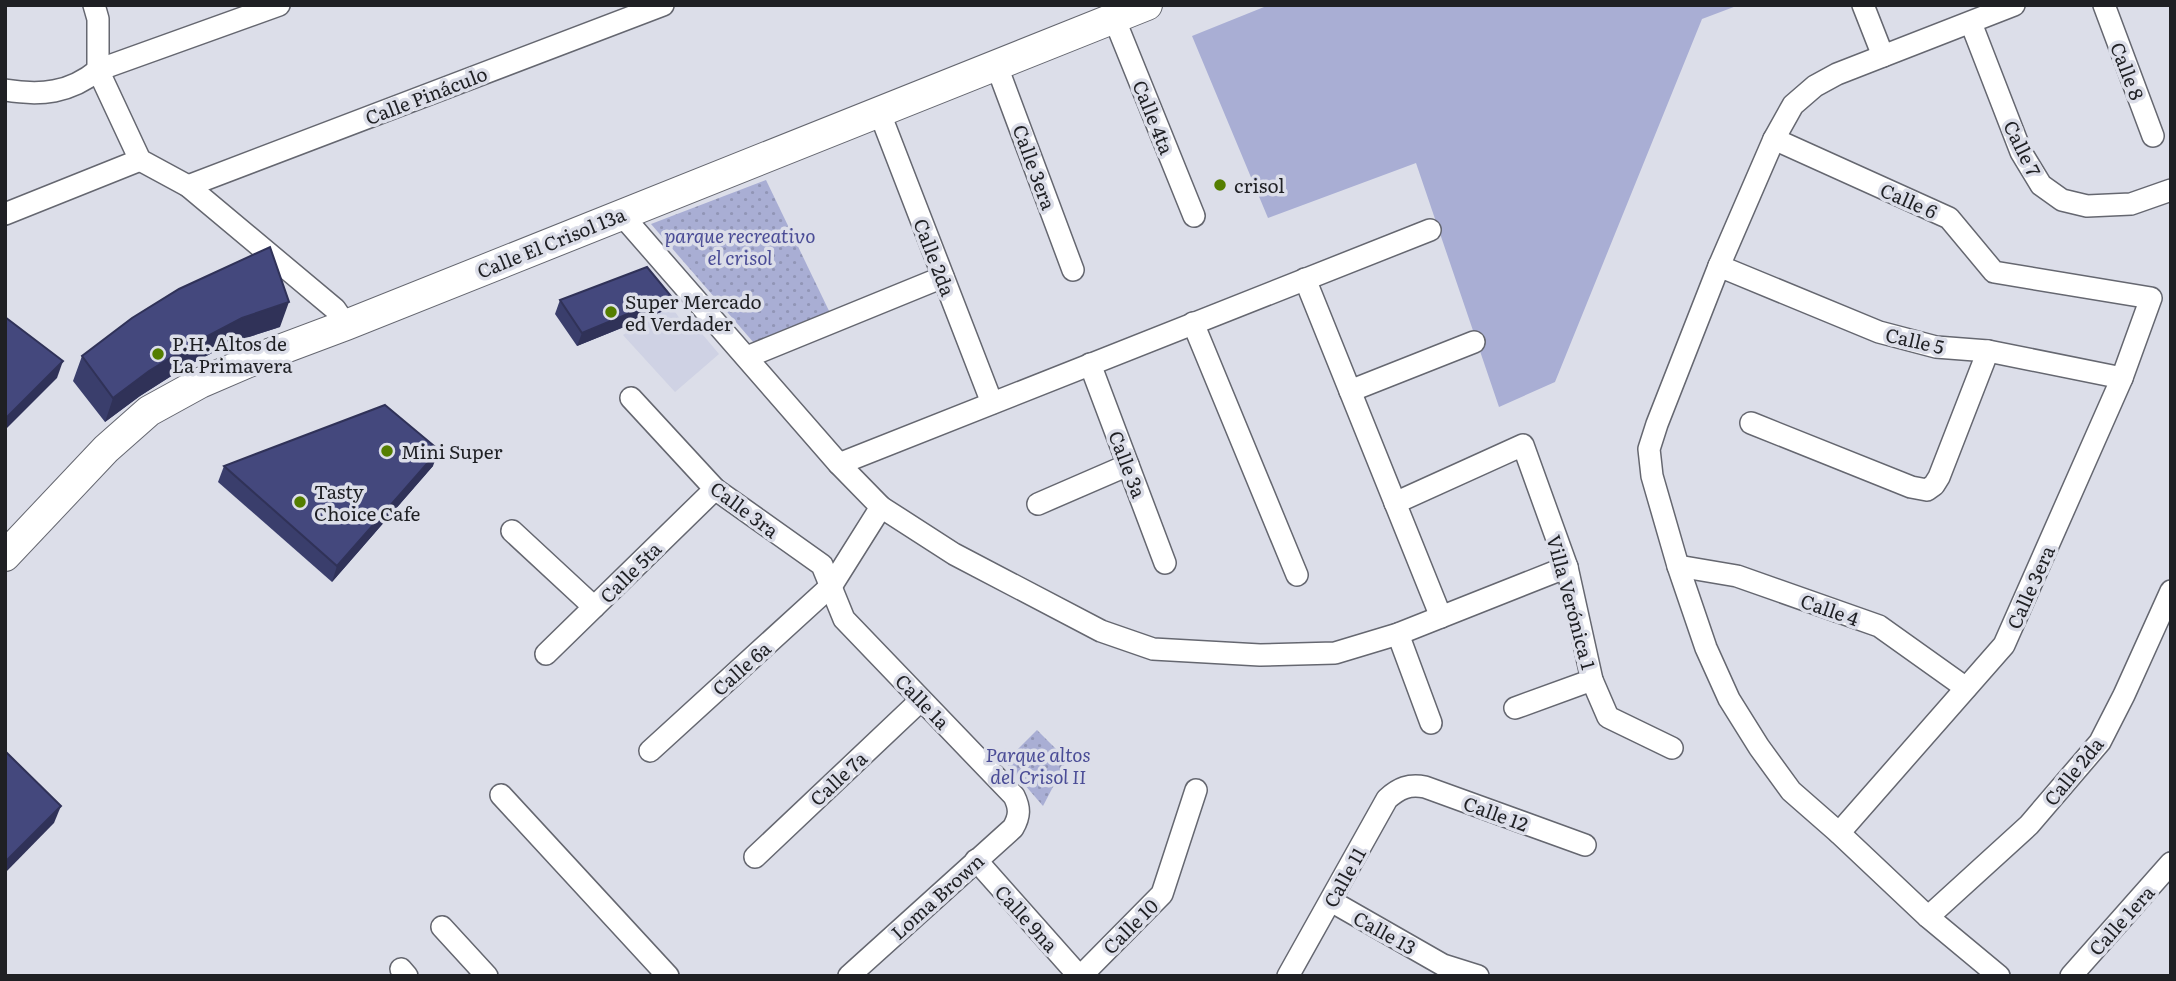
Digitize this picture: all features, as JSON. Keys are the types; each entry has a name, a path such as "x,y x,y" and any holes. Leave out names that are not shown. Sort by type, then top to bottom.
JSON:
{"street":[{"path":"94,5 98,19 98,70 140,160 188,186 335,309 346,325"},
{"path":"5,90 28,94 68,88 83,83 98,70 279,5"},
{"name":"Calle Pináculo","path":"188,186 663,5"},
{"path":"1863,5 1883,56"},
{"path":"2000,976 1928,917 1791,791 1759,747 1729,699 1706,649 1652,476 1649,449 1720,266 1774,139 1793,105 1815,86 1883,56 2014,5"},
{"name":"Calle 8","path":"2104,5 2153,136"},
{"name":"Calle El Crisol 13a","path":"5,556 97,458 149,411 200,383 1133,9"},
{"name":"Calle 4ta","path":"1133,9 1194,216"},
{"name":"Calle 7","path":"1971,23 2021,152 2041,185 2062,200 2087,206 2131,204 2171,190"},
{"name":"Calle 3era","path":"996,64 1073,270"},
{"name":"Calle 2da","path":"879,111 992,403"},
{"name":"Calle 6","path":"1774,139 1949,218 1994,272 2151,298"},
{"path":"5,214 140,160"},
{"path":"621,214 839,464 881,508 954,554 1101,631 1153,649 1260,655 1335,653 1398,634 1567,567"},
{"path":"839,464 1430,230"},
{"name":"Calle 5","path":"1720,266 1879,332 1936,347 1988,351 2122,378"},
{"path":"747,357 943,277"},
{"path":"1305,279 1441,617"},
{"name":"Calle 3era","path":"1839,833 2004,645 2122,378 2151,298"},
{"path":"1193,323 1297,575"},
{"path":"1350,391 1474,342"},
{"path":"1751,423 1911,487 1927,490 1939,477 1988,351"},
{"name":"Calle 3a","path":"1090,364 1166,564"},
{"name":"Calle 3ra","path":"631,398 715,489 822,565 832,585"},
{"name":"Villa Verónica 1","path":"1395,503 1522,445 1567,567 1592,680 1608,717 1672,748"},
{"path":"1038,504 1128,465"},
{"name":"Calle 5ta","path":"545,654 715,489"},
{"name":"Calle 6a","path":"650,751 832,585 881,508"},
{"path":"512,531 594,607"},
{"name":"Calle 4","path":"1678,566 1737,576 1879,626 1966,688"},
{"name":"Calle 1a","path":"832,585 844,619 1014,796 1019,812"},
{"name":"Calle 2da","path":"1928,917 2029,825 2100,742 2171,591"},
{"path":"1398,634 1431,723"},
{"name":"Villa Verónica 1","path":"1515,708 1592,680"},
{"name":"Calle 7a","path":"755,857 921,699"},
{"name":"Calle 12","path":"1406,786 1425,787 1585,845"},
{"name":"Calle 11","path":"1288,976 1387,799 1396,790 1406,786"},
{"name":"Calle 10","path":"1080,976 1162,894 1196,790"},
{"path":"501,795 668,976"},
{"name":"Loma Brown","path":"849,976 1013,828 1019,812"},
{"name":"Calle 9na","path":"976,860 1080,976"},
{"name":"Calle 1era","path":"2071,976 2171,863"},
{"name":"Calle 13","path":"1331,901 1443,965 1478,976"},
{"path":"442,927 486,976"}],"shaded area":[{"path":"671,306 681,325 692,322 719,354 675,392 623,335"}],"green space":[{"path":"1269,5 1739,5 1702,19 1555,382 1499,407 1416,163 1268,218 1192,36"},
{"name":"parque recreativo el crisol","path":"766,180 831,315 754,343 651,224"},
{"name":"Parque altos del Crisol II","path":"1037,730 1067,760 1043,806 1005,762"}],"building":[{"name":"P.H. Altos de La Primavera","path":"270,247 289,302 242,318 196,342 149,371 113,398 82,356 132,318 179,289"},
{"name":"Super Mercado ed Verdader","path":"647,267 671,296 582,333 560,300"},
{"path":"5,317 63,361 5,419"},
{"path":"385,405 439,450 337,566 224,466"},
{"path":"5,751 61,806 5,862"}],"place":[{"name":"crisol","path":"1220,185"},
{"name":"Super Mercado ed Verdader","path":"611,312"},
{"name":"P.H. Altos de La Primavera","path":"158,354"},
{"name":"Mini Super","path":"387,451"},
{"name":"Tasty Choice Cafe","path":"300,502"}]}
